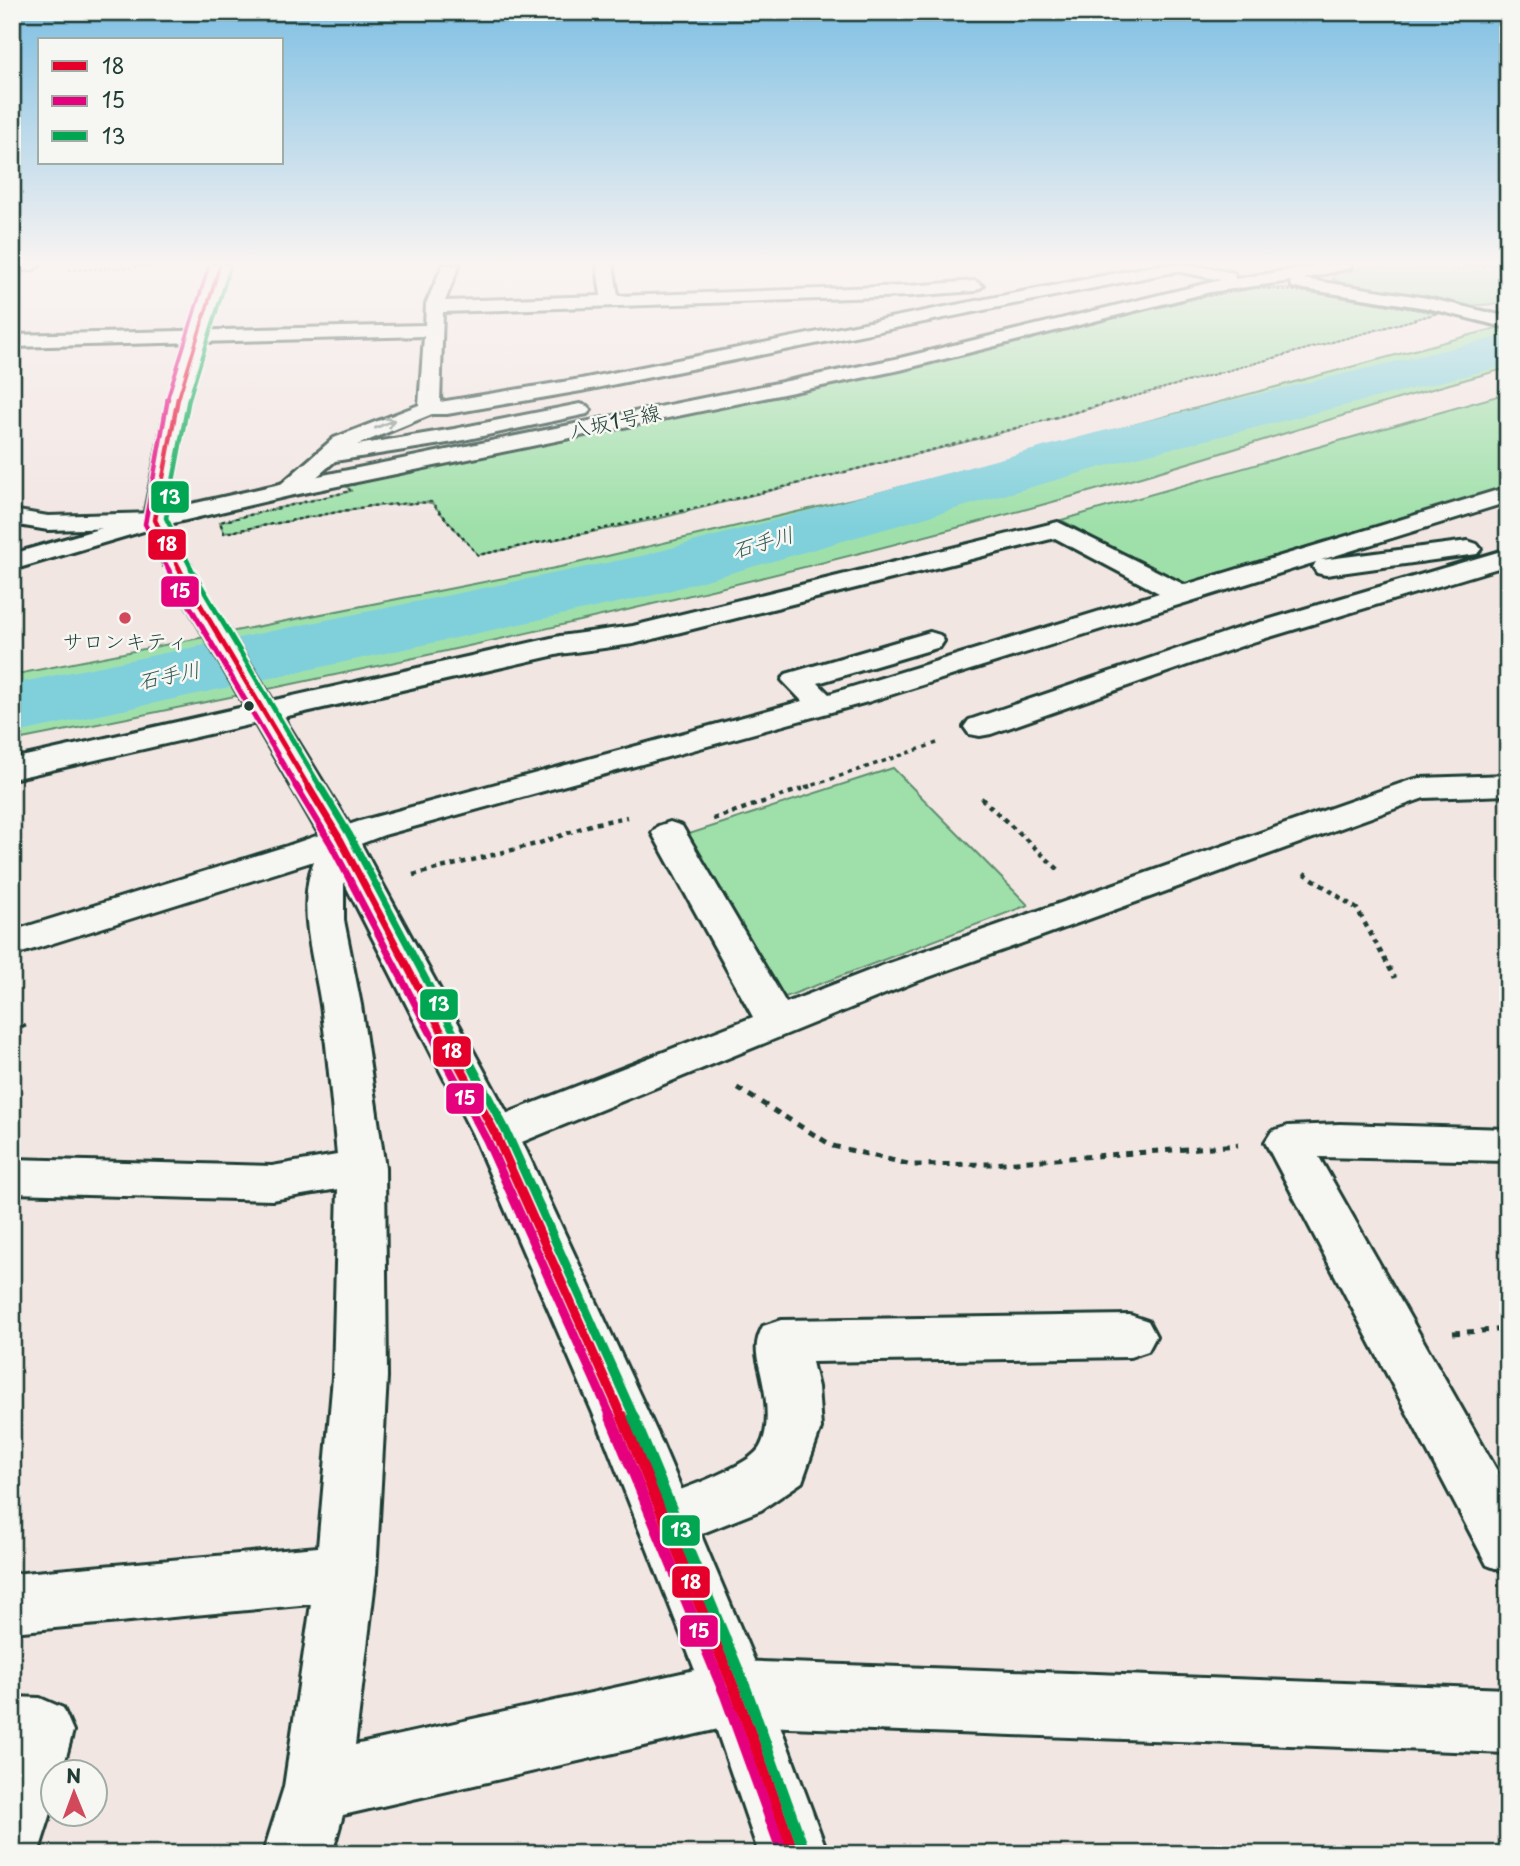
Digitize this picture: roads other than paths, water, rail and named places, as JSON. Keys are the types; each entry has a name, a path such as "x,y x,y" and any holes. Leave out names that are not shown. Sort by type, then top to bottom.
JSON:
{"street":[{"path":"192,352 176,406 155,520 207,617 340,839 496,1135 633,1441 736,1693 794,1854"},
{"path":"429,408 433,352"},
{"path":"289,489 342,443 429,408 447,408 747,352"},
{"name":"八坂1号線","path":"12,562 155,520 289,489 947,352"},
{"path":"328,455 384,449 456,436 650,396 615,378"},
{"path":"12,944 399,820 823,705 1508,494"},
{"path":"12,517 48,523 155,520"},
{"path":"12,769 264,709 560,645 633,635 1058,530 1183,595"},
{"path":"1274,566 1302,569 1375,562 1508,542"},
{"path":"979,727 1243,636 1508,557"},
{"path":"823,705 797,681 930,641"},
{"path":"496,1135 898,974 1420,788 1508,785"},
{"path":"670,833 777,1023"},
{"path":"298,1854 317,1787 346,1573 360,1377 362,1168 341,1005 325,920 326,877 340,839"},
{"path":"1508,1144 1340,1140 1288,1142 1508,1546"},
{"path":"12,1176 272,1183 362,1168"},
{"path":"665,1521 741,1492 782,1465 794,1428 791,1387 781,1342 1130,1335"},
{"path":"12,1603 346,1573"},
{"path":"317,1787 736,1693 1508,1721"},
{"path":"12,1730 40,1731 12,1835"}],"waterway":[{"name":"石手川","path":"12,709 654,574 1116,445 1499,352"}],"place":[{"name":"サロンキティ","path":"125,618"}]}
